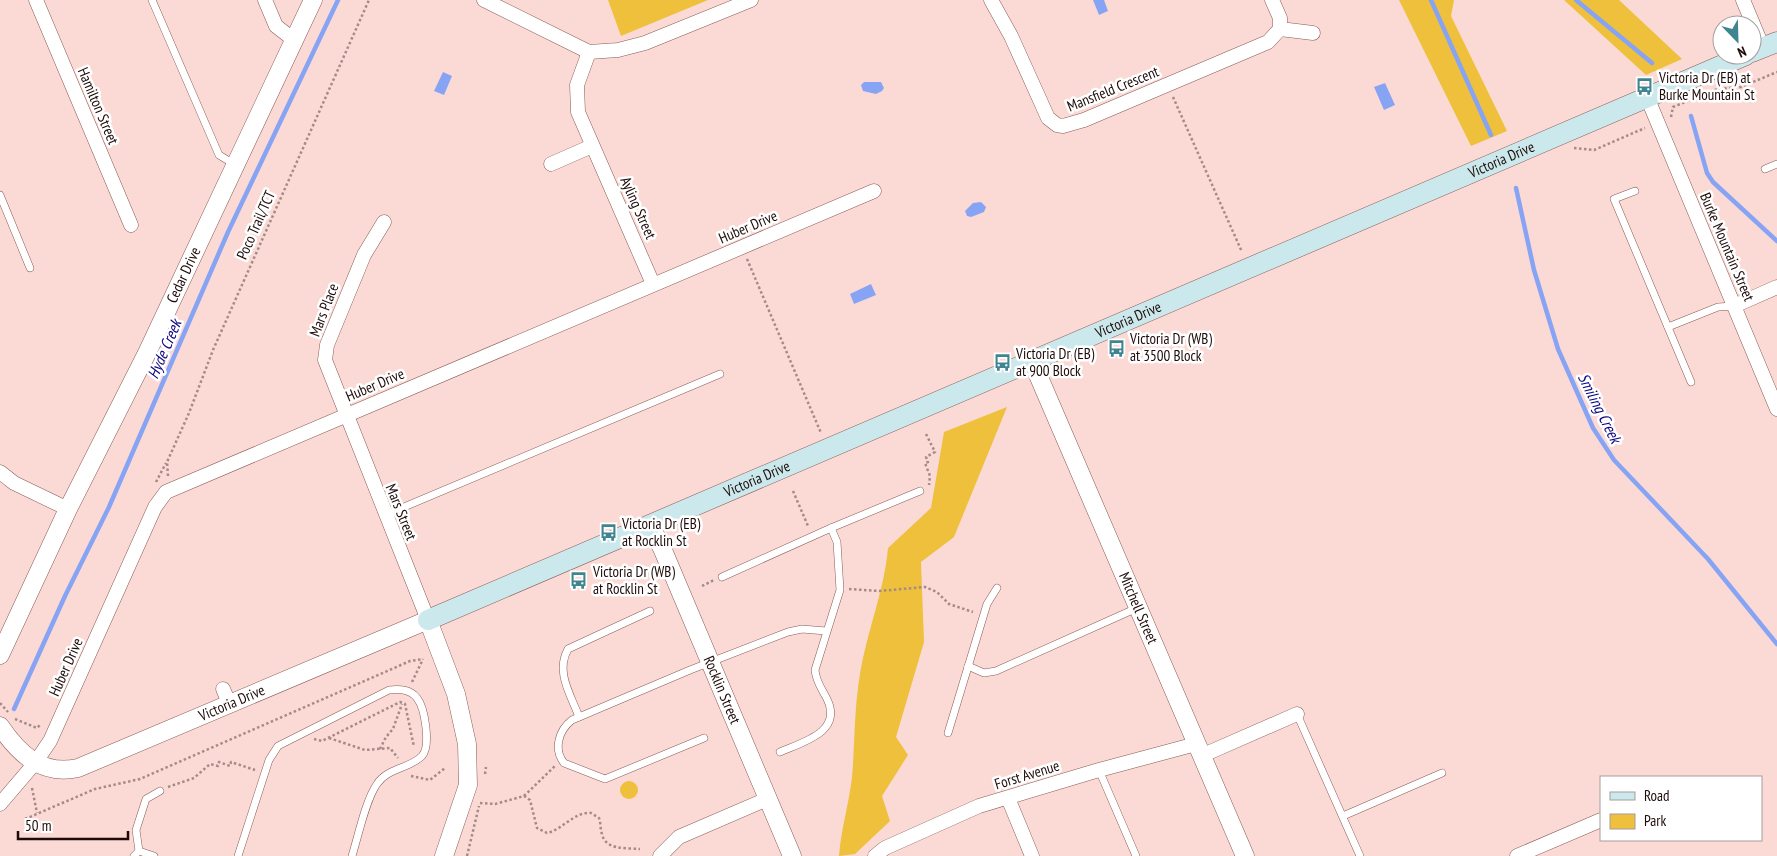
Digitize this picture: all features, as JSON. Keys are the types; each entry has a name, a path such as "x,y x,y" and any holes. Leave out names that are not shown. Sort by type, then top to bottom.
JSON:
{"main road":[{"name":"Victoria Drive","path":"428,620 1722,65"}],"street":[{"name":"Hamilton Street","path":"36,0 131,225"},
{"path":"265,0 276,26 294,40"},
{"name":"Cedar Drive","path":"0,655 68,509 147,353 234,164 313,0"},
{"path":"491,1 589,52 618,50 646,43 750,0"},
{"name":"Mansfield Crescent","path":"991,0 1011,36 1043,110 1057,126 1070,125 1084,120 1268,42 1280,29"},
{"path":"1272,0 1280,18 1280,29 1313,32"},
{"path":"1743,0 1748,15"},
{"name":"Ayling Street","path":"589,52 578,79 576,97 578,112 653,284"},
{"name":"Burke Mountain Street","path":"1647,97 1777,410"},
{"path":"551,164 592,146"},
{"name":"Huber Drive","path":"35,763 54,733 155,507 161,497 170,490 874,191"},
{"name":"Mars Place","path":"346,415 326,364 326,351 364,255 384,222"},
{"path":"1734,306 1777,287"},
{"name":"Mitchell Street","path":"1032,361 1245,856"},
{"name":"Mars Street","path":"346,415 428,620"},
{"path":"0,472 14,483 68,509"},
{"name":"Rocklin Street","path":"650,525 664,553 792,856"},
{"path":"428,620 456,694 467,744 468,785 444,856"},
{"name":"Victoria Drive","path":"35,763 59,771 78,768 227,697 428,620"},
{"name":"Forst Avenue","path":"875,856 884,848 979,806 1099,770 1198,750 1297,714"},
{"path":"0,726 12,742 35,763 0,804"},
{"path":"1008,798 1032,856"},
{"path":"660,856 679,837 767,799"},
{"path":"1517,856 1600,820"}],"lane":[{"path":"152,0 220,155 234,164"},
{"path":"1765,169 1777,164"},
{"path":"1634,191 1614,199 1691,382"},
{"path":"0,195 30,268"},
{"path":"1668,327 1718,307 1734,306"},
{"path":"385,515 720,374"},
{"path":"722,577 831,528 920,492"},
{"path":"780,752 817,736 830,721 830,704 817,682 815,670 840,590 837,542 831,528"},
{"path":"948,734 987,604 997,588"},
{"path":"968,666 984,673 996,671 1138,608"},
{"path":"579,717 563,676 563,660 568,649 650,611"},
{"path":"704,738 605,779 564,764 561,760 559,744 561,731 566,725 579,717 794,629 826,631"},
{"path":"238,856 272,752 278,746 389,690 406,690 418,698 421,705 427,740 426,748 416,761 389,772 375,786 352,856"},
{"path":"1297,714 1344,816 1360,856"},
{"path":"1099,770 1136,856"},
{"path":"1344,816 1442,773"},
{"path":"154,856 136,854 136,830 146,799 160,791"}],"path":[{"name":"Poco Trail/TCT","path":"154,485 167,462 189,413 234,301 369,0"},
{"path":"1671,117 1674,107 1717,89 1741,87 1777,72"},
{"path":"1756,74 1758,80"},
{"path":"1167,85 1242,252"},
{"path":"1571,148 1594,150 1648,127"},
{"path":"742,247 828,448"},
{"path":"926,434 935,452 926,457 928,462 925,463 930,476"},
{"path":"167,462 170,490"},
{"path":"793,491 807,524"},
{"path":"840,590 856,589 879,592 925,587 936,592 949,604 983,616"},
{"path":"25,818 94,789 140,779 410,661 423,659 411,686"},
{"path":"0,703 14,719 28,726 36,728 43,722"},
{"path":"299,736 322,741 402,703"},
{"path":"380,749 386,737 393,729 402,703"},
{"path":"402,703 408,712 415,751"},
{"path":"329,738 364,750 380,749 394,751 400,760 397,762"},
{"path":"467,856 480,803 495,804 524,796 561,760"},
{"path":"160,791 180,781 194,778 210,764 218,766 219,762 230,766 231,762 245,767"},
{"path":"484,776 486,767"},
{"path":"407,777 416,776 430,780 445,768"},
{"path":"31,786 37,813"},
{"path":"524,796 530,800 534,823 541,832 553,832 582,814 590,812 599,818 602,835 608,844 615,847 640,849"}],"green space":[{"path":"608,0 708,0 621,36"},
{"path":"1399,0 1454,0 1451,16 1507,131 1471,146"},
{"path":"1564,0 1619,0 1682,59 1646,75"},
{"path":"1007,407 954,537 921,562 924,642 896,737 908,755 882,796 890,821 855,854 839,856 852,777 860,674 883,580 888,548 931,508 944,432"},
{"path":"629,781 635,784 638,790 635,796 629,799 623,796 620,790 623,784"}],"water":[{"path":"1093,0 1104,0 1108,11 1099,15"},
{"path":"443,72 452,76 444,95 434,91"},
{"path":"864,82 881,82 884,88 876,94 863,91 861,85"},
{"path":"1385,83 1395,105 1384,110 1374,87"},
{"path":"981,202 986,207 984,212 971,217 967,216 965,211 973,203"},
{"path":"871,284 876,295 854,304 850,294"}],"waterway":[{"name":"Hyde Creek","path":"14,709 65,596 109,507 228,232 338,0"},
{"name":"Smiling Creek","path":"1431,0 1491,135"},
{"path":"1576,0 1652,63"},
{"path":"1691,116 1707,173 1713,182 1777,241"},
{"name":"Smiling Creek","path":"1516,188 1534,270 1558,349 1593,428 1614,460 1708,559 1777,644"}],"place":[{"name":"Victoria Dr (EB) at Burke Mountain St","path":"1645,87"},
{"name":"Victoria Dr (WB) at 3500 Block","path":"1116,348"},
{"name":"Victoria Dr (EB) at 900 Block","path":"1002,363"},
{"name":"Victoria Dr (EB) at Rocklin St","path":"608,533"},
{"name":"Victoria Dr (WB) at Rocklin St","path":"579,581"}]}
